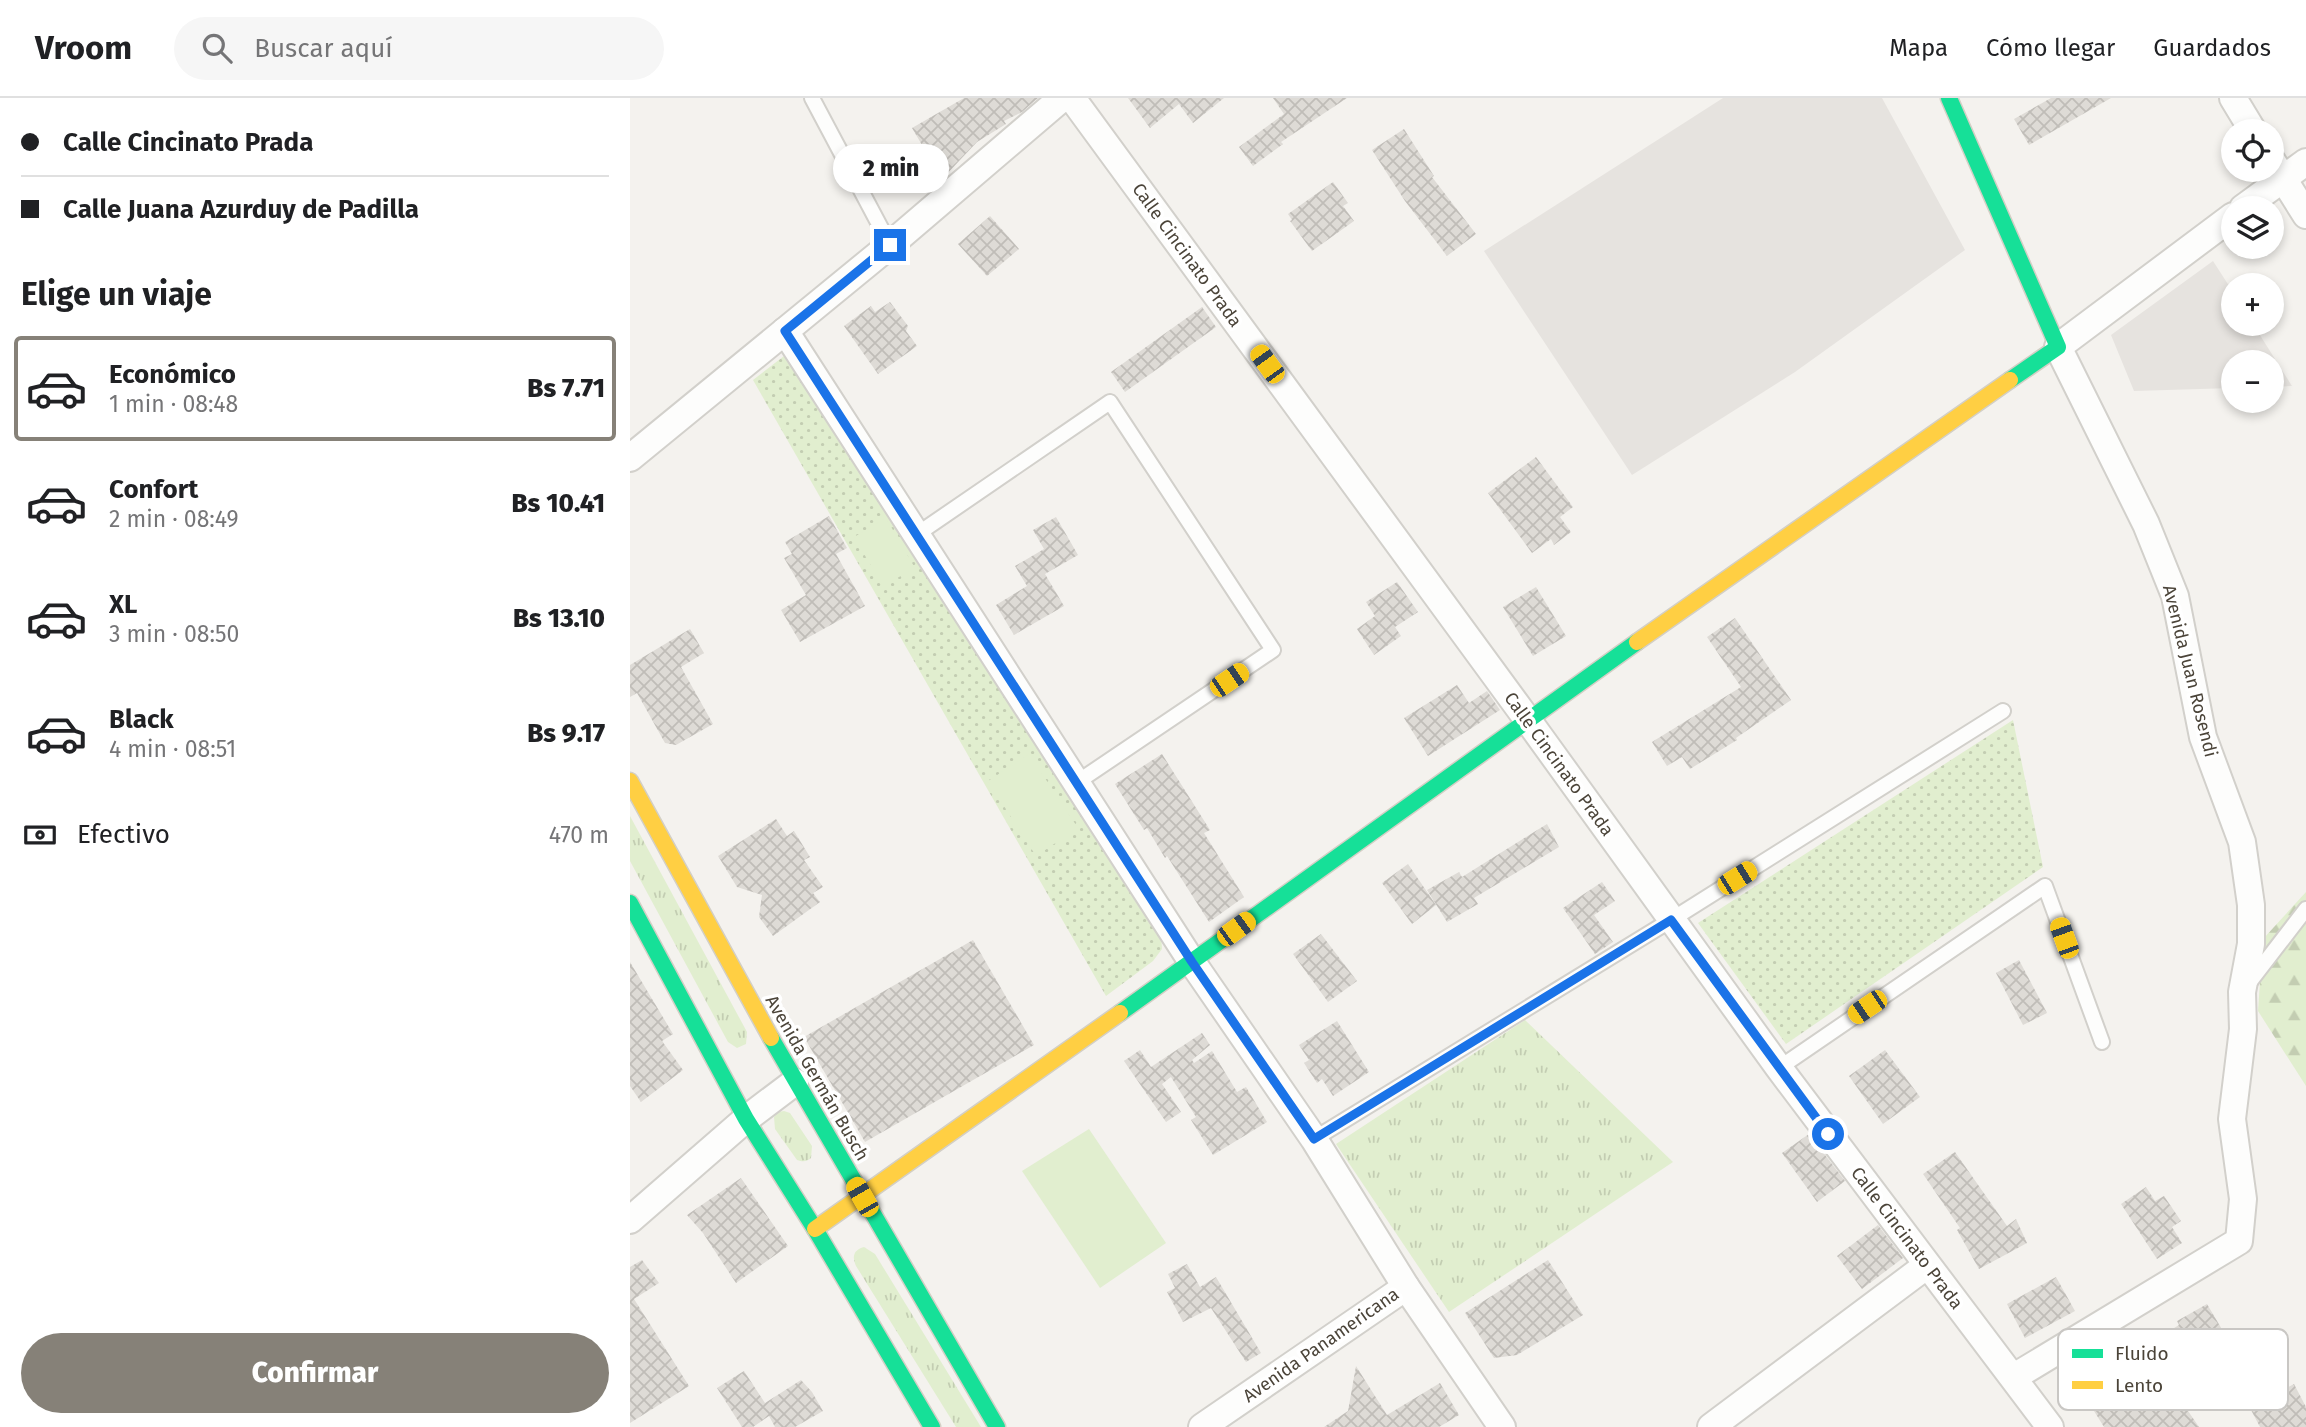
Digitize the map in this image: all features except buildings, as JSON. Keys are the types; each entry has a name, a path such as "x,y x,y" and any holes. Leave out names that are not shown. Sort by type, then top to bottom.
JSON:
{"main road":[{"name":"Avenida Juan Rosendi","path":"1949,98 2058,347"},
{"path":"815,1229 1192,962 1527,719 2058,347"},
{"name":"Avenida Germán Busch","path":"630,781 795,1082 997,1427"},
{"path":"630,903 747,1119 932,1427"}],"street":[{"path":"630,457 890,245 1062,98"},
{"name":"Calle Cincinato Prada","path":"1072,98 1779,1068 2050,1427"},
{"path":"2233,98 2246,119"},
{"path":"2284,168 2306,162"},
{"path":"2284,181 2306,215"},
{"path":"2254,196 2266,182"},
{"path":"2058,347 2221,225"},
{"path":"785,331 1192,962 1314,1139 1406,1287 1502,1427"},
{"name":"Avenida Juan Rosendi","path":"2058,347 2146,524 2175,596 2203,737 2242,842 2251,905 2251,944 2242,992 2243,1029 2232,1119 2243,1199 2239,1241 2093,1329"},
{"path":"630,1220 747,1119 795,1082"},
{"path":"1711,1427 1926,1266"},
{"name":"Avenida Panamericana","path":"1202,1427 1406,1287"},
{"name":"Avenida Juan Rosendi","path":"2014,1377 2058,1350"}],"lane":[{"path":"812,98 890,245"},
{"path":"916,535 1110,402 1273,650 1076,783"},
{"path":"1314,1139 1671,920 2003,711"},
{"path":"1779,1068 2045,886 2102,1042"},
{"path":"2242,992 2306,909"}],"green space":[{"path":"784,356 793,357 1161,934 1162,949 1153,961 1106,996 753,380"},
{"path":"886,518 915,568 883,586 854,537"},
{"path":"2013,720 2043,867 1786,1044 1698,923"},
{"path":"1029,754 1078,828 1036,856 988,781"},
{"path":"630,816 747,1032 746,1044 737,1048 728,1042 630,861"},
{"path":"2306,892 2306,1086 2258,1011 2263,939"},
{"path":"1525,1020 1673,1162 1449,1312 1336,1144"},
{"path":"778,1112 790,1113 812,1146 811,1158 808,1160 797,1160 775,1129 774,1117"},
{"path":"1089,1129 1166,1243 1100,1288 1022,1171"},
{"path":"864,1247 875,1254 981,1427 956,1427 856,1266 854,1254"}],"shaded area":[{"path":"1723,98 1882,98 1965,250 1795,372 1632,475 1484,251"},
{"path":"2213,261 2221,273 2221,336 2261,336 2269,350 2221,350 2221,388 2134,391 2111,335"},
{"path":"2284,373 2292,386 2284,386"}],"traffic: fast":[{"path":"1949,98 2058,347 2010,380"},
{"path":"1120,1013 1637,642"},
{"path":"630,903 746,1119 815,1229 932,1427"},
{"path":"771,1038 997,1427"}],"traffic: slow":[{"path":"1637,642 2010,380"},
{"path":"630,781 771,1038"},
{"path":"815,1229 1120,1013"}],"route":[{"path":"890,245 785,331 1192,962 1314,1139 1671,920 1828,1134"}]}
